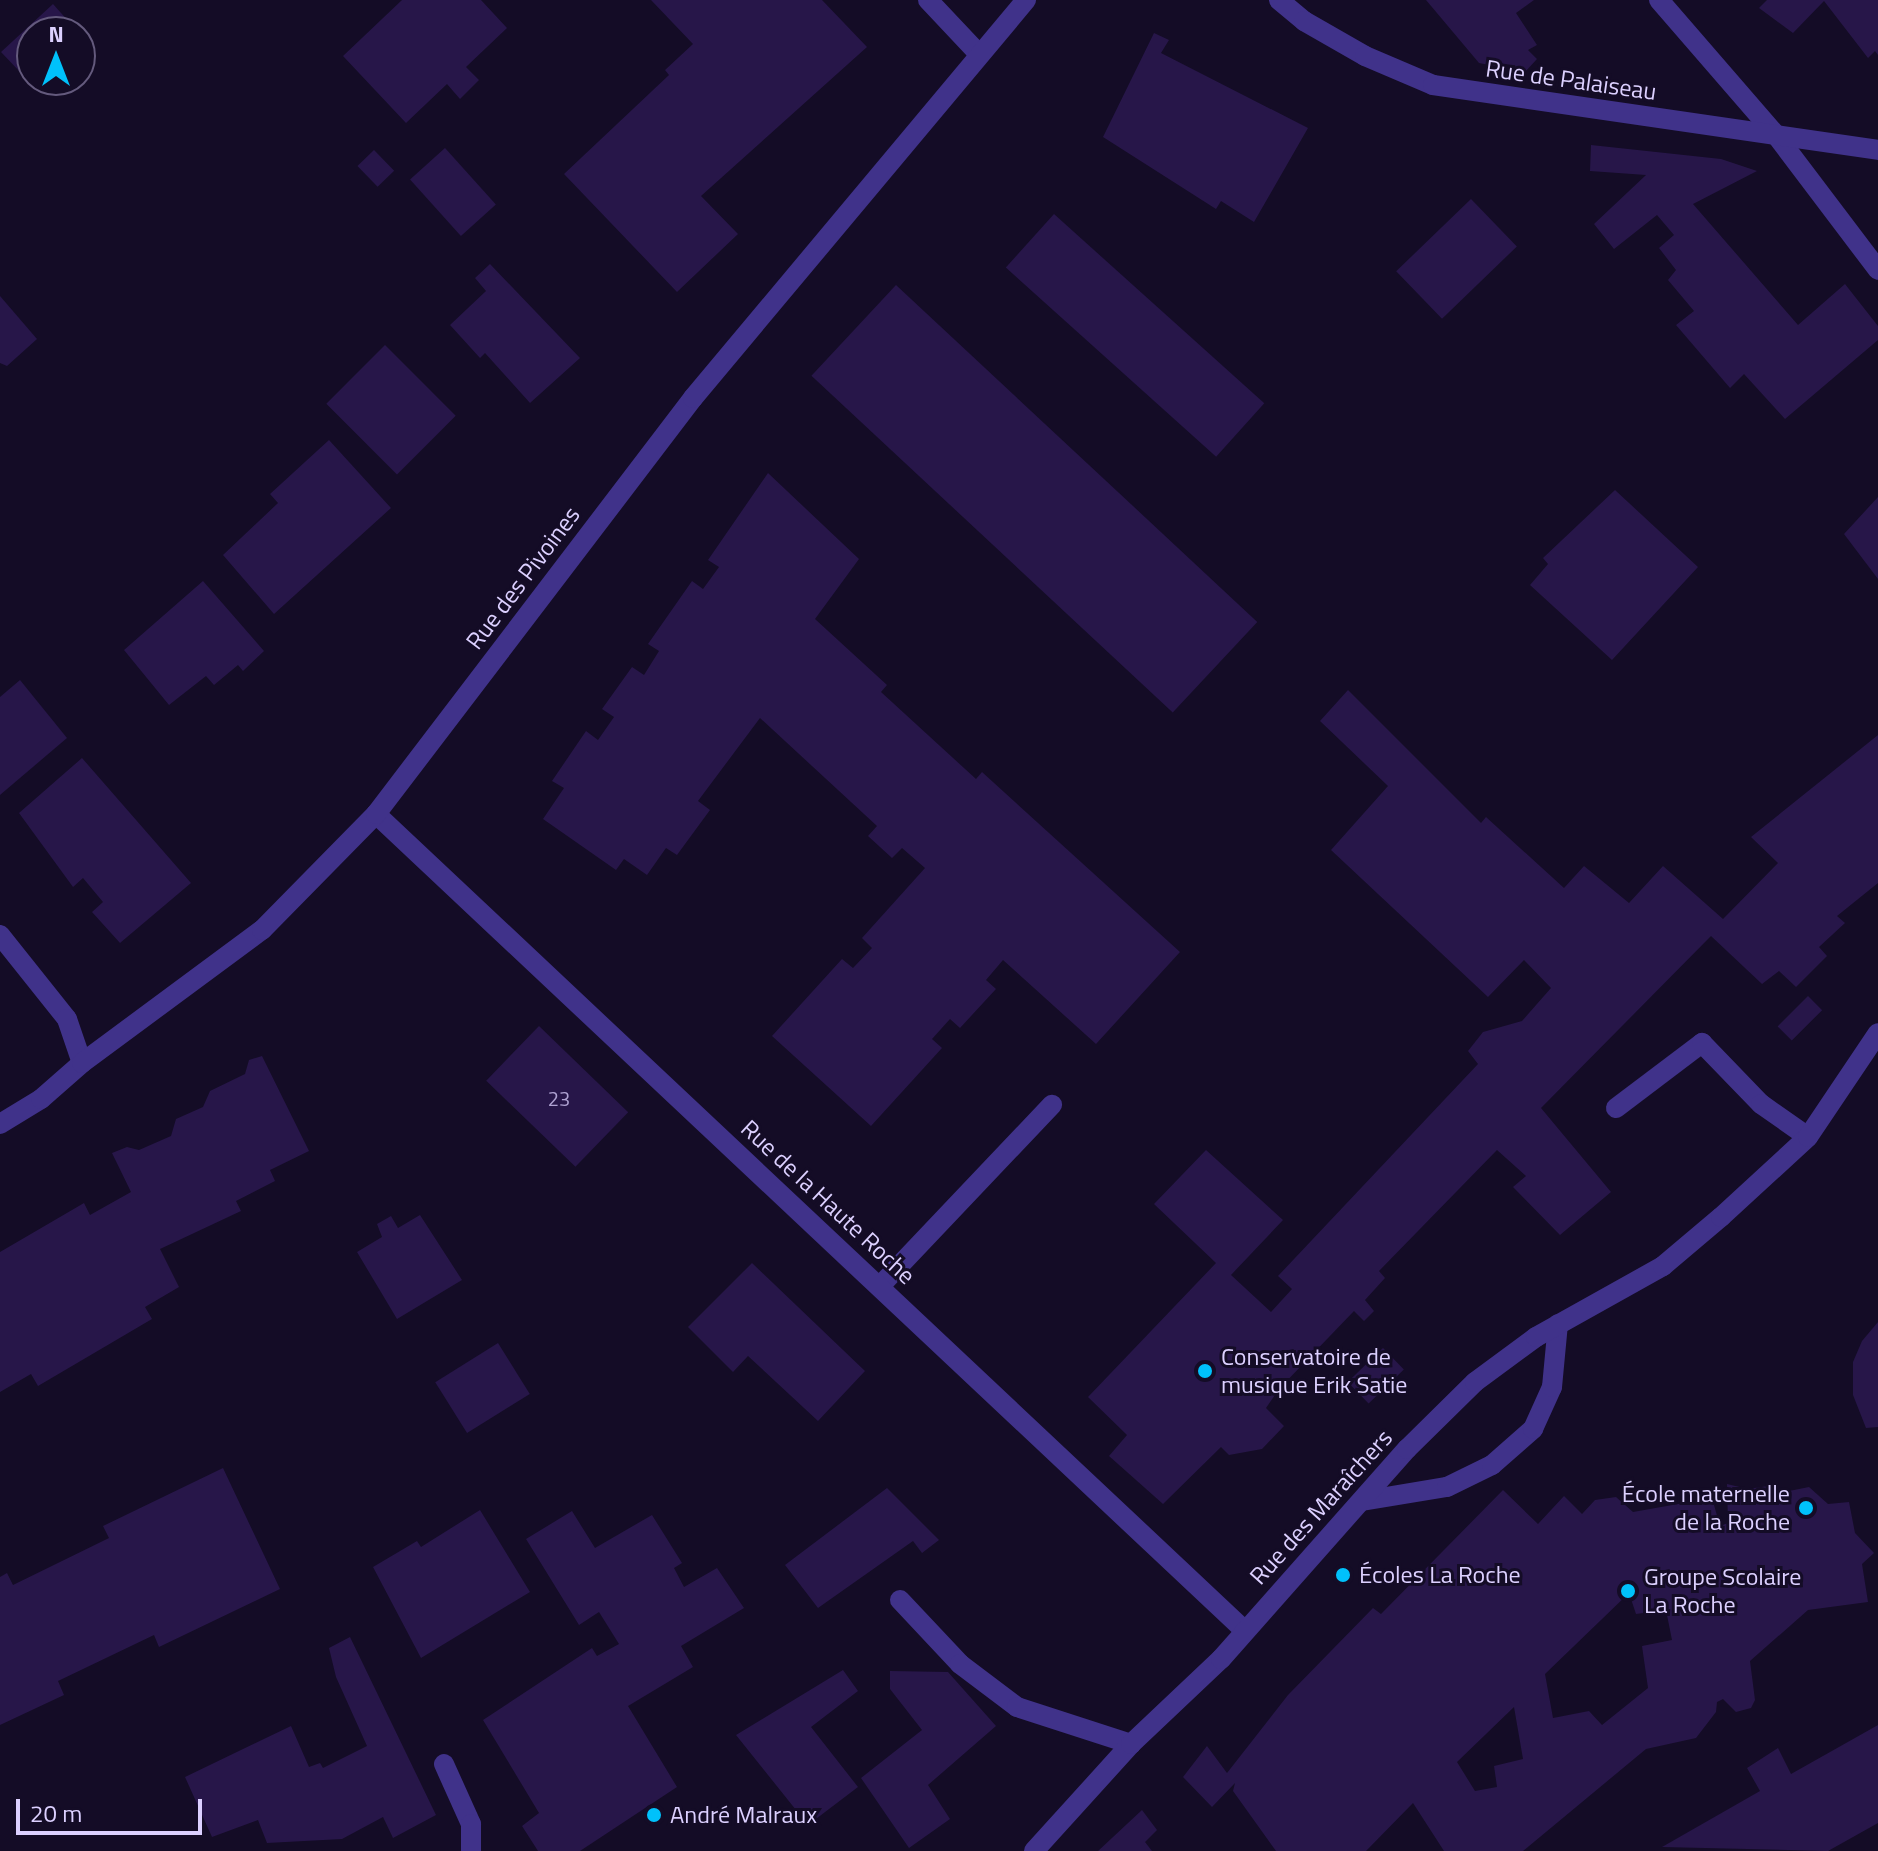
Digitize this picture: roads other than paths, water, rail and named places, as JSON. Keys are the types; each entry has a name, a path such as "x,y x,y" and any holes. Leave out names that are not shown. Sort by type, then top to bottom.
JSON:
{"street":[{"path":"928,0 977,52"},
{"name":"Rue des Pivoines","path":"0,1124 41,1099 82,1063 262,930 376,814 693,398 977,52 1026,0"},
{"name":"Rue de Palaiseau","path":"1279,0 1304,21 1365,56 1433,85 1878,150"},
{"path":"1659,0 1776,135 1878,270"},
{"name":"Rue de la Haute Roche","path":"376,814 1244,1630"},
{"path":"0,935 67,1019 82,1063"},
{"name":"Rue des Maraîchers","path":"1034,1851 1131,1744 1221,1659 1362,1501 1475,1382 1558,1324 1663,1266 1808,1137 1878,1033"},
{"path":"1616,1108 1702,1043 1761,1104 1808,1137"},
{"path":"880,1286 1052,1105"},
{"path":"1362,1501 1447,1487 1492,1465 1533,1429 1552,1387 1558,1324"},
{"path":"900,1600 960,1664 1017,1707 1131,1744"},
{"path":"444,1764 471,1824 471,1851"}],"place":[{"name":"Conservatoire de musique Erik Satie","path":"1205,1371"},
{"name":"École maternelle de la Roche","path":"1806,1508"},
{"name":"Écoles La Roche","path":"1343,1575"},
{"name":"Groupe Scolaire La Roche","path":"1628,1591"},
{"name":"André Malraux","path":"654,1815"}]}
